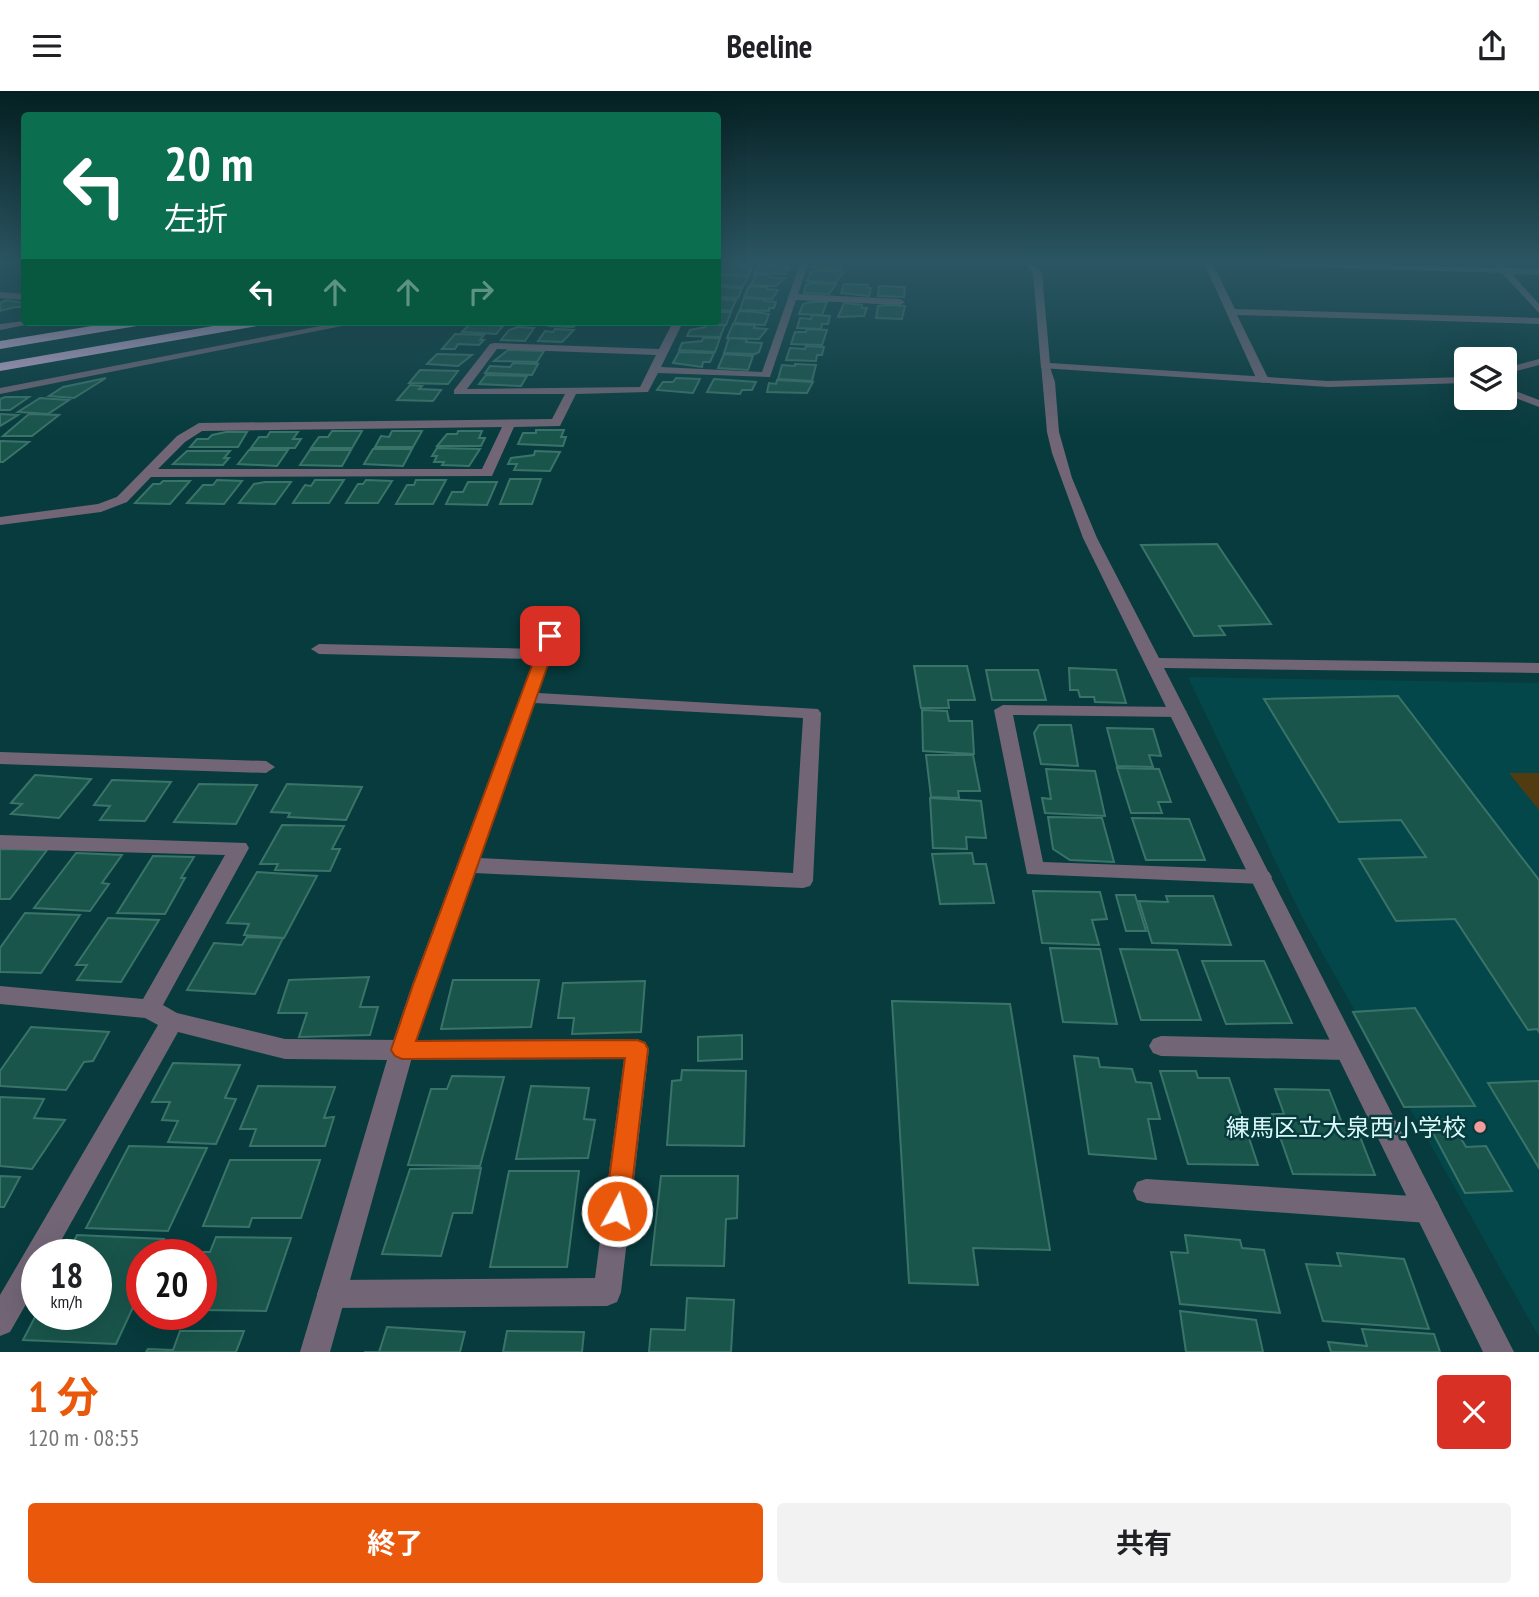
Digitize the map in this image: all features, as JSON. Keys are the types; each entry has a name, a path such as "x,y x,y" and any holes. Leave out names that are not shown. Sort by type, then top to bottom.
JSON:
{"highway":[{"path":"0,345 113,326"},
{"path":"0,367 234,326"}],"street":[{"path":"654,370 766,375 784,320"},
{"path":"1041,320 1045,366 1050,376 1049,406 1059,454 1090,538 1499,1352"},
{"path":"1235,320 1263,380"},
{"path":"1500,320 1539,321"},
{"path":"3,327 21,324"},
{"path":"0,391 336,326"},
{"path":"663,352 494,346 458,392 644,390 654,370 663,352 676,326"},
{"path":"1517,368 1539,362"},
{"path":"1045,366 1357,384 1454,380"},
{"path":"0,521 101,509 122,499 181,439 199,428 556,423 572,391"},
{"path":"1517,395 1539,404"},
{"path":"148,473 487,473 510,423"},
{"path":"315,1352 402,1050 557,618"},
{"path":"319,649 544,654"},
{"path":"1154,663 1539,668"},
{"path":"467,865 803,881 812,713 528,698"},
{"path":"1178,712 1003,710 1034,869 1262,877"},
{"path":"0,758 266,767"},
{"path":"0,842 239,848 160,1015 47,1239"},
{"path":"0,996 160,1015 285,1049 637,1049 607,1292 331,1294"},
{"path":"1161,1046 1346,1050"},
{"path":"1146,1191 1428,1210"},
{"path":"0,1322 21,1286"}],"shaded area":[{"name":"練馬区立大泉西小学校","path":"1188,677 1539,683 1539,1337 1302,917"},
{"path":"1509,773 1539,773 1539,810"}],"building":[{"path":"735,320 767,320 765,325 734,323"},
{"path":"799,320 829,320 828,324 822,324 821,329 797,328"},
{"path":"733,324 755,325 754,328 767,329 759,339 727,338"},
{"path":"725,325 720,337 687,336 690,330"},
{"path":"468,326 503,326 496,334 462,332"},
{"path":"518,327 534,328 525,341 501,340 509,330"},
{"path":"555,329 574,330 562,342 538,341 545,331 553,332"},
{"path":"807,329 827,330 822,345 791,344 795,332 806,332"},
{"path":"455,334 484,335 480,340 484,340 479,345 458,344 455,349 442,349"},
{"path":"703,338 720,338 715,352 679,350 682,343 702,341"},
{"path":"729,338 762,343 759,352 755,354 724,353"},
{"path":"806,346 824,347 822,355 817,355 816,361 786,360 790,348 805,349"},
{"path":"508,350 544,351 537,362 494,361"},
{"path":"679,352 714,353 710,362 703,362 702,367 673,363"},
{"path":"437,354 472,355 458,366 427,364"},
{"path":"724,354 753,356 748,370 718,368"},
{"path":"513,363 538,364 532,375 485,373 490,366 510,367"},
{"path":"782,365 816,365 812,381 778,379"},
{"path":"420,370 458,371 448,384 409,383"},
{"path":"486,375 527,376 521,386 479,384"},
{"path":"106,378 74,398 49,396 63,387"},
{"path":"676,378 700,379 693,393 657,390 663,382 673,382"},
{"path":"714,379 756,382 752,390 742,390 740,394 707,392"},
{"path":"777,380 813,382 807,393 767,392 769,383 776,384"},
{"path":"410,385 422,386 419,389 441,390 433,401 397,400"},
{"path":"29,397 10,410 0,410 0,399"},
{"path":"40,398 69,400 48,414 18,412"},
{"path":"0,414 18,415 0,426"},
{"path":"29,414 59,415 32,436 3,436"},
{"path":"536,430 564,430 561,437 566,437 563,446 518,444 523,433 536,433"},
{"path":"332,431 362,431 352,448 311,448 319,437 328,437"},
{"path":"392,431 422,431 413,447 375,447 381,436 389,437"},
{"path":"458,431 482,431 479,438 485,438 481,446 437,446 447,434 457,434"},
{"path":"247,432 238,447 190,447 197,439 208,439 212,435"},
{"path":"270,432 298,432 293,439 301,439 295,448 251,448 259,437 267,437"},
{"path":"0,441 29,442 0,462"},
{"path":"437,448 480,449 469,466 434,462 437,456 432,456"},
{"path":"373,449 412,449 403,466 364,464"},
{"path":"249,450 288,450 277,466 238,464"},
{"path":"310,450 351,450 342,466 300,465"},
{"path":"187,451 230,451 224,458 229,458 223,465 173,464"},
{"path":"535,451 560,452 550,471 514,470 517,464 508,464 511,458 534,455"},
{"path":"510,479 541,479 532,504 500,504"},
{"path":"217,480 242,481 224,504 187,503 203,485 213,485"},
{"path":"315,480 344,480 329,503 293,503 305,485 311,486"},
{"path":"366,480 392,481 378,503 346,503 358,484 363,484"},
{"path":"416,480 446,480 433,504 396,504 407,485 414,485"},
{"path":"163,481 190,481 170,504 135,503 153,484"},
{"path":"291,482 275,504 239,503 254,484"},
{"path":"468,482 497,482 487,505 446,504 452,492 463,492"},
{"path":"1217,544 1271,624 1219,626 1225,635 1194,636 1141,545"},
{"path":"914,666 967,666 975,700 948,700 949,708 921,708"},
{"path":"1069,668 1116,670 1126,703 1095,702 1094,697 1080,697 1078,690 1070,690"},
{"path":"986,670 1038,670 1046,700 992,700"},
{"path":"1398,696 1539,880 1539,1032 1537,1029 1528,1030 1455,919 1396,921 1359,859 1426,857 1401,820 1339,822 1264,699"},
{"path":"922,710 947,711 949,721 972,721 974,754 923,751"},
{"path":"1039,725 1071,725 1078,766 1041,764 1034,733"},
{"path":"1107,728 1153,729 1161,756 1149,755 1153,767 1117,766"},
{"path":"926,755 973,755 980,791 958,791 959,798 931,797"},
{"path":"1117,768 1159,769 1171,802 1158,802 1162,813 1131,813"},
{"path":"1046,769 1095,771 1105,816 1045,813 1042,798 1051,799"},
{"path":"35,775 91,779 59,818 11,814 22,804 11,803"},
{"path":"112,780 171,782 145,821 100,820 110,806 94,805"},
{"path":"199,784 257,785 236,824 174,822"},
{"path":"287,784 362,787 346,820 288,817 290,813 271,812"},
{"path":"930,798 981,801 986,838 966,837 967,849 933,848"},
{"path":"1048,817 1102,818 1114,862 1070,860 1053,849"},
{"path":"1132,818 1189,819 1205,860 1146,860"},
{"path":"282,825 344,826 332,849 340,849 330,871 275,870 278,864 260,864"},
{"path":"0,849 47,850 10,899 0,899"},
{"path":"76,853 122,855 102,883 109,884 90,911 34,908"},
{"path":"972,853 974,864 986,864 994,903 940,904 932,854"},
{"path":"153,856 194,857 165,914 117,913"},
{"path":"257,872 317,876 284,938 244,935 249,924 227,923"},
{"path":"1033,891 1100,892 1107,919 1092,920 1099,945 1042,943"},
{"path":"1116,895 1135,895 1146,931 1126,931"},
{"path":"1166,896 1213,896 1231,945 1152,943 1139,901 1168,902"},
{"path":"25,913 80,915 41,973 0,972 0,948"},
{"path":"108,918 159,920 121,982 77,980 87,965 76,965"},
{"path":"247,937 283,938 255,994 187,990 214,943 242,945"},
{"path":"1050,948 1100,949 1117,1024 1063,1022"},
{"path":"1120,949 1177,950 1201,1020 1141,1020"},
{"path":"1202,961 1264,961 1292,1023 1226,1024"},
{"path":"369,977 360,1007 378,1007 370,1035 299,1037 307,1013 278,1013 289,980"},
{"path":"453,980 539,980 531,1027 441,1029"},
{"path":"645,981 641,1032 572,1034 574,1018 558,1018 563,983"},
{"path":"892,1001 1010,1004 1050,1250 973,1248 978,1285 909,1283"},
{"path":"1415,1008 1475,1106 1404,1107 1353,1012"},
{"path":"31,1027 109,1032 93,1061 84,1062 66,1090 0,1086 0,1071"},
{"path":"742,1035 742,1059 698,1061 698,1037"},
{"path":"1074,1056 1098,1058 1100,1067 1132,1069 1136,1082 1151,1083 1160,1119 1148,1119 1156,1159 1089,1154"},
{"path":"173,1063 240,1065 225,1098 236,1099 216,1144 168,1142 178,1121 162,1120 170,1102 152,1102"},
{"path":"682,1070 746,1071 744,1146 667,1145 672,1081 681,1080"},
{"path":"1160,1071 1196,1071 1198,1078 1229,1078 1258,1165 1188,1164"},
{"path":"452,1076 504,1077 480,1166 408,1165 431,1089 447,1089"},
{"path":"1539,1081 1539,1168 1488,1083"},
{"path":"258,1086 335,1087 324,1118 334,1117 325,1146 250,1146 256,1129 240,1129"},
{"path":"531,1086 589,1088 584,1119 595,1120 588,1158 516,1159"},
{"path":"1275,1089 1329,1090 1342,1123 1355,1124 1375,1175 1293,1174 1272,1114 1284,1114"},
{"path":"0,1097 44,1099 34,1118 65,1120 32,1169 0,1166"},
{"path":"1450,1119 1466,1147 1486,1146 1512,1191 1465,1193 1426,1120"},
{"path":"129,1146 207,1148 168,1231 86,1228"},
{"path":"230,1160 320,1160 301,1218 252,1218 249,1227 203,1226"},
{"path":"481,1168 472,1213 453,1213 441,1256 382,1254 410,1169"},
{"path":"509,1171 579,1171 567,1267 490,1267"},
{"path":"0,1176 20,1177 4,1207 0,1207"},
{"path":"661,1176 738,1176 737,1218 726,1219 724,1266 651,1265"},
{"path":"77,1235 164,1239 126,1239 126,1322 116,1344 23,1340 28,1330 112,1330 112,1239 75,1239"},
{"path":"1185,1235 1240,1240 1242,1248 1264,1250 1280,1313 1180,1304 1171,1252 1188,1253"},
{"path":"291,1238 266,1311 217,1310 215,1239"},
{"path":"1337,1253 1404,1259 1429,1329 1323,1321 1306,1264 1341,1266"},
{"path":"687,1298 734,1300 731,1352 649,1352 651,1329 685,1330"},
{"path":"1180,1311 1256,1320 1263,1352 1186,1352"},
{"path":"387,1327 465,1332 460,1352 379,1352"},
{"path":"1362,1329 1434,1334 1440,1352 1331,1352 1328,1342 1367,1346"},
{"path":"180,1331 244,1331 236,1352 146,1352 148,1349 173,1350"},
{"path":"507,1331 584,1332 582,1352 503,1352"}],"place":[{"name":"練馬区立大泉西小学校","path":"1480,1127"}],"route":[{"path":"550,636 423,985 402,1050 637,1049 617,1211"}]}
